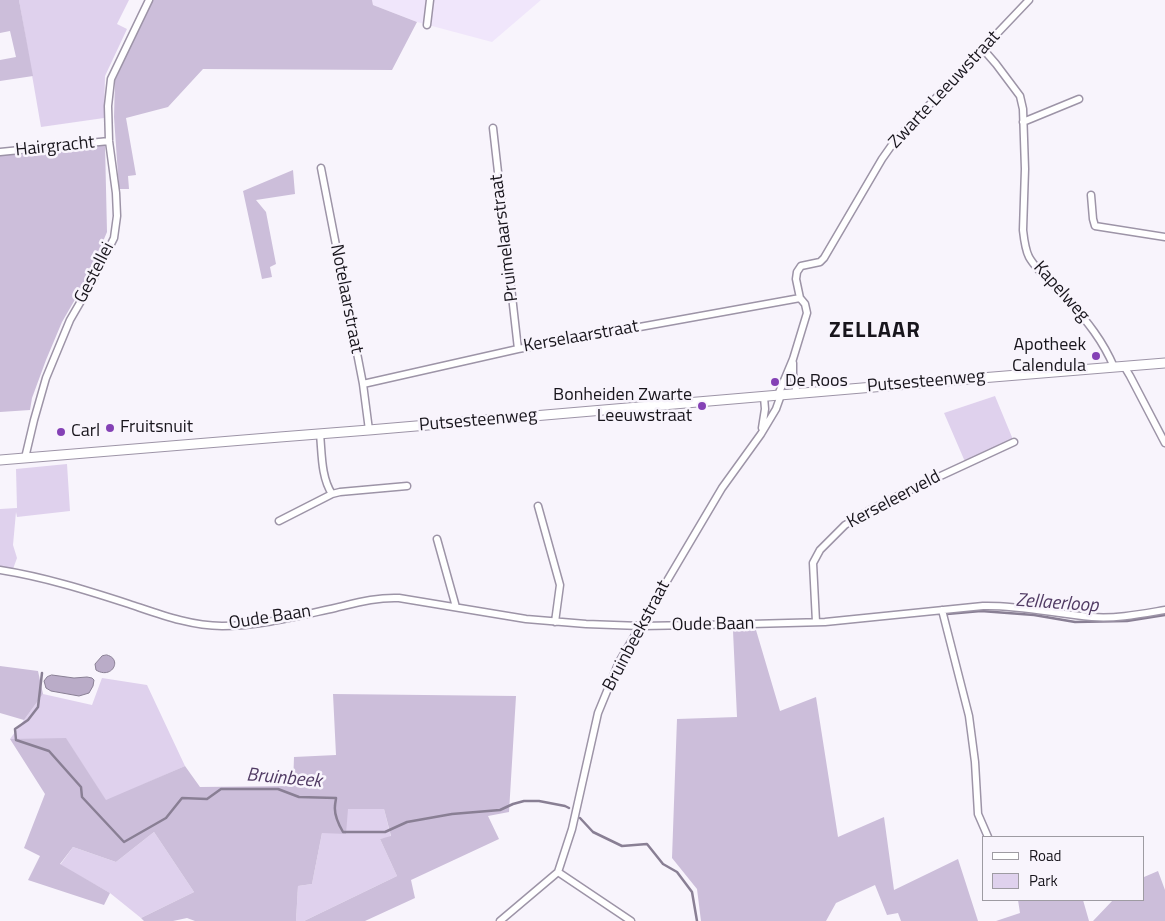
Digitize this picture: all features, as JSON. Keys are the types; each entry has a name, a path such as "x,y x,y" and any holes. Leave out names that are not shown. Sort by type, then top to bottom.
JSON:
{"main road":[{"name":"Putsesteenweg","path":"0,460 1165,363"}],"street":[{"name":"Gestellei","path":"25,458 34,420 50,370 70,320 96,275 114,238 117,216 116,194 108,106 111,79 149,0"},
{"path":"427,25 430,0"},
{"name":"Zwarte Leeuwstraat","path":"779,395 793,359 807,313 805,304 800,298 796,279 797,272 802,266 820,262 824,258 894,142 1029,0"},
{"name":"Kapelweg","path":"983,49 1020,96 1023,109 1025,207 1023,230 1029,256 1040,271 1092,327 1114,367"},
{"path":"1023,122 1079,99"},
{"name":"Pruimelaarstraat","path":"493,128 518,348"},
{"name":"Hairgracht","path":"0,152 110,140"},
{"name":"Notelaarstraat","path":"320,168 363,384 368,430"},
{"path":"1091,196 1095,226 1165,237"},
{"name":"Kerselaarstraat","path":"363,384 518,348 800,298"},
{"name":"Zwarte Leeuwstraat","path":"793,359 793,374 797,394"},
{"path":"1124,366 1165,443"},
{"name":"Bruinbeekstraat","path":"558,872 572,829 598,713 619,662 722,488 761,434 776,409 779,395"},
{"name":"Bruinbeekstraat","path":"761,434 764,418 764,397"},
{"path":"320,434 324,474 327,486 332,494"},
{"name":"Kerseleerveld","path":"816,622 813,563 820,550 845,525 914,487 1014,442"},
{"path":"278,520 332,494 407,486"},
{"path":"538,506 560,585 555,622"},
{"path":"437,539 456,607"},
{"name":"Oude Baan","path":"0,570 65,584 169,617 222,626 251,624 367,600 389,598 526,619 641,626 816,622 1000,606 1092,617 1115,617 1165,610"},
{"path":"942,610 969,716 975,762 978,814 988,836"},
{"path":"500,921 558,872 631,921"}],"shaded area":[{"path":"0,0 19,0 33,76 0,81 0,60 16,57 10,31 0,33"},
{"path":"152,0 372,0 373,5 417,22 392,70 203,69 168,107 126,118 136,175 128,176 129,189 119,189 114,117 115,80"},
{"path":"372,0 541,0 492,42 417,22 373,5"},
{"path":"105,145 107,232 88,277 62,322 32,398 30,410 0,412 0,153"},
{"path":"293,170 295,194 256,200 266,212 276,264 270,267 272,277 262,279 243,191"},
{"path":"756,630 780,711 816,697 838,837 884,817 894,890 958,859 978,921 901,921 898,913 887,915 875,885 836,903 826,921 701,921 697,889 672,858 677,719 737,717 733,631"},
{"path":"107,655 114,660 114,668 107,672 96,670 95,664 102,656"},
{"path":"0,666 38,671 43,694 24,720 0,713"},
{"path":"52,675 92,678 94,680 93,686 89,693 79,696 51,691 46,688 44,681"},
{"path":"333,694 516,696 509,812 488,816 499,839 411,880 415,898 365,921 304,921 397,876 380,839 391,836 384,809 348,809 346,834 322,833 312,884 298,886 296,921 195,921 187,918 173,921 144,921 141,918 194,892 154,832 116,862 73,847 60,864 110,893 104,905 28,880 40,856 24,848 45,794 10,739 66,738 106,800 185,766 200,787 293,786 294,757 336,755"},
{"path":"1158,871 1165,890 1165,921 1093,921 1112,901 1145,901 1145,877"},
{"path":"1018,901 1083,901 1089,921 996,921 1020,913"}],"green space":[{"path":"19,0 129,0 117,24 127,29 105,76 104,118 41,127"},
{"path":"995,396 1014,442 966,464 944,413"},
{"path":"67,464 70,511 17,517 16,512 13,545 17,558 13,569 0,567 0,509 17,508 16,469"},
{"path":"102,678 147,685 185,766 106,801 66,739 10,739 43,694 92,705"},
{"path":"348,809 384,809 391,837 380,839 397,876 304,921 296,921 298,886 312,884 322,833"},
{"path":"154,832 194,892 141,918 110,893 60,865 73,847 116,862"}],"waterway":[{"name":"Zellaerloop","path":"947,614 981,611 1034,615 1075,622 1127,621 1165,615"},
{"name":"Bruinbeek","path":"42,673 38,707 28,720 15,729 16,740 49,751 81,787 82,797 124,842 166,818 182,798 207,799 221,789 278,789 299,797 336,798 335,812 343,832 385,832 407,822 452,814 500,810 524,801 539,801 569,808"},
{"name":"Bruinbeek","path":"580,818 593,832 622,846 647,844 663,864 677,872 692,892 697,921"}],"place":[{"name":"Apotheek Calendula","path":"1096,356"},
{"name":"De Roos","path":"775,382"},
{"name":"Bonheiden Zwarte Leeuwstraat","path":"702,406"},
{"name":"Fruitsnuit","path":"110,428"},
{"name":"Carl","path":"61,432"}],"district":[{"name":"ZELLAAR","path":"875,332"}]}
